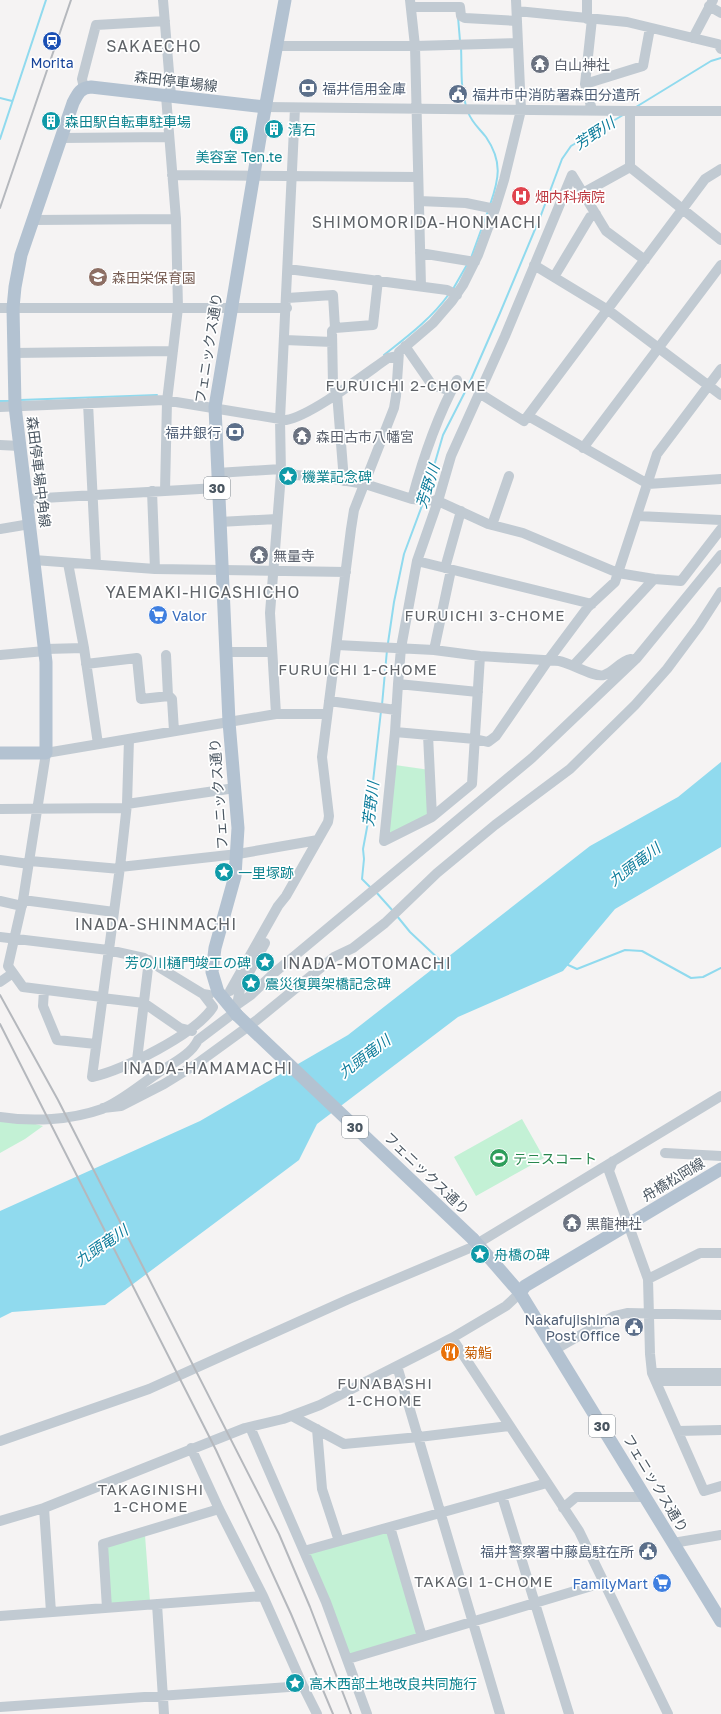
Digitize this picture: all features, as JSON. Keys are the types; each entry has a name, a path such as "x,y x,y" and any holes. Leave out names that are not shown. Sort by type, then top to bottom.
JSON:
{"main road":[{"name":"フェニックス通り","path":"286,0 265,107 230,308 215,409 217,488 225,652 238,828 238,854 235,876 215,948 212,978 218,992 233,1012 475,1241 520,1293 556,1349 721,1621"},
{"name":"森田停車場線","path":"84,88 265,107"},
{"name":"森田停車場中角線","path":"46,753 45,650 15,402 13,308 18,267 33,220 73,103 80,91 84,88"},
{"path":"0,753 46,753"},
{"name":"舟橋松岡線","path":"520,1293 524,1286 721,1169"}],"street":[{"path":"164,0 169,137 176,219 178,308 167,401 165,491"},
{"path":"230,991 328,822 329,816 322,757 354,510 394,408 398,356 405,346 433,323 457,295 475,262 495,209 504,180 521,110 516,0"},
{"path":"587,0 589,19 586,84 592,110"},
{"path":"693,38 711,3 721,13"},
{"path":"421,286 415,109 415,46 411,4 460,7 461,16 464,18 517,21"},
{"path":"517,11 627,22 718,44 721,49"},
{"path":"84,88 82,79 96,25 165,21"},
{"path":"586,84 643,66 650,28"},
{"path":"277,46 415,46 518,42"},
{"path":"265,107 721,111"},
{"path":"276,714 270,613 272,570 281,471 280,419 287,303 295,108"},
{"path":"630,111 630,167"},
{"path":"61,138 169,137"},
{"path":"583,193 630,167"},
{"path":"630,167 721,240"},
{"path":"479,393 524,421 646,260 705,179 721,169"},
{"path":"480,656 472,784 432,817 384,841 395,732 401,648 417,561 458,438 505,336 572,175 606,231 646,260"},
{"path":"172,176 418,177"},
{"path":"418,201 466,203 495,209"},
{"path":"554,277 590,217 596,214"},
{"path":"33,220 176,219"},
{"path":"420,253 475,262"},
{"path":"534,265 608,310 721,395"},
{"path":"583,448 721,265"},
{"path":"288,269 421,286 447,290 457,295"},
{"path":"335,328 373,325 378,280"},
{"path":"0,308 230,308 287,303 333,295 335,328 332,331 333,386 337,393 344,481"},
{"path":"285,340 332,342"},
{"path":"405,346 432,386 451,392"},
{"path":"13,353 173,351"},
{"path":"0,407 15,402 88,403 167,401 280,419 291,419 299,416 337,393 388,358 398,356"},
{"path":"395,732 475,739 488,742 496,736 547,662 592,604 615,582 638,516 657,454 721,369"},
{"path":"412,499 427,450 440,415 457,380"},
{"path":"88,403 94,494 96,564"},
{"path":"528,416 648,484 721,479"},
{"path":"0,445 20,446"},
{"path":"217,473 281,471 365,484 412,499 438,501 492,524 523,533 618,573 654,579 681,581 721,529"},
{"path":"492,524 509,476"},
{"path":"26,499 217,488"},
{"path":"152,491 154,569"},
{"path":"434,650 448,569 461,511"},
{"path":"638,516 721,520"},
{"path":"219,522 277,519"},
{"path":"0,529 30,524"},
{"path":"103,1108 180,1059 196,1044 198,1040 233,1012 366,896 532,758 636,659 721,555"},
{"path":"34,560 154,569 346,572"},
{"path":"417,561 592,604"},
{"path":"68,563 84,648 98,744"},
{"path":"574,665 654,579"},
{"path":"0,1117 55,1118 103,1108 121,1106 164,1084 198,1063 257,1020 334,957 353,948 385,923 437,873 495,825 570,769 635,705 667,669 699,626 721,592"},
{"path":"337,645 434,650 547,662 559,661 574,665 598,676 603,675 626,660 636,659"},
{"path":"0,655 45,650 84,648"},
{"path":"225,652 272,652"},
{"path":"166,655 168,696 172,699 174,731"},
{"path":"86,664 137,658 141,699 168,696"},
{"path":"398,684 478,692"},
{"path":"329,701 396,710"},
{"path":"286,896 283,908 240,989 233,1012 193,1031 180,1028 144,1004 102,997 22,988 8,966 23,903 46,753 276,714 327,714"},
{"path":"428,735 432,817"},
{"path":"0,937 108,950 126,953 148,960 207,994 213,1007 202,1022 188,1031 137,1060 120,1068 92,1077 108,950 120,868 127,806 129,739"},
{"path":"0,809 127,806 235,788"},
{"path":"0,860 120,868 238,854 318,840"},
{"path":"0,902 114,912"},
{"path":"137,1060 148,960"},
{"path":"0,982 13,973"},
{"path":"44,990 43,1006 57,1040 96,1044"},
{"path":"0,1441 149,1389 475,1241 721,1096"},
{"path":"665,1154 721,1156"},
{"path":"613,1161 609,1171 627,1225 648,1279 650,1354 654,1377 704,1491 721,1486"},
{"path":"648,1279 700,1253 721,1253"},
{"path":"0,1521 44,1508 191,1448 250,1427 292,1416 320,1405 452,1338 506,1306 520,1293"},
{"path":"556,1349 614,1316 627,1313 721,1315"},
{"path":"452,1338 579,1531 668,1714"},
{"path":"397,1366 500,1714"},
{"path":"654,1377 721,1373"},
{"path":"654,1377 721,1381"},
{"path":"292,1416 344,1444 509,1426"},
{"path":"250,1427 304,1551 348,1659 367,1714"},
{"path":"317,1429 322,1489 339,1541"},
{"path":"678,1431 721,1430"},
{"path":"191,1448 219,1510 263,1596 317,1714"},
{"path":"304,1551 548,1483"},
{"path":"502,1496 569,1714"},
{"path":"563,1508 576,1497 645,1497"},
{"path":"44,1508 51,1612"},
{"path":"107,1608 103,1544 219,1510"},
{"path":"390,1527 422,1637"},
{"path":"673,1543 721,1535"},
{"path":"348,1659 605,1582"},
{"path":"0,1616 263,1596"},
{"path":"157,1604 164,1714"},
{"path":"0,1707 303,1686"}],"green space":[{"path":"395,765 430,770 432,817 384,839"},
{"path":"0,1115 43,1126 25,1139 0,1153"},
{"name":"テニスコート","path":"522,1119 544,1158 476,1196 454,1157"},
{"path":"390,1530 422,1637 348,1659 304,1551"},
{"path":"145,1535 150,1602 107,1608 103,1544"}],"water":[{"name":"九頭竜川","path":"721,762 721,847 615,909 563,971 458,1017 317,1124 299,1160 105,1305 12,1312 0,1318 0,1211 200,1121 348,1035 590,846 678,797"}],"waterway":[{"path":"0,139 46,0"},
{"path":"458,17 460,41"},
{"path":"461,47 462,84 466,106"},
{"name":"芳野川","path":"636,107 711,61 721,58"},
{"path":"0,98 12,101"},
{"path":"468,112 486,137 495,155 497,163 498,171 496,187 490,205"},
{"name":"芳野川","path":"425,497 443,435 469,384 500,313 541,215 562,159 571,146 623,115"},
{"path":"471,258 488,211"},
{"path":"453,289 468,263"},
{"path":"384,355 427,319 449,294"},
{"path":"20,400 157,395"},
{"path":"0,401 9,401"},
{"name":"芳野川","path":"388,643 394,602 404,554 423,503"},
{"name":"芳野川","path":"382,705 387,650"},
{"name":"芳野川","path":"371,888 362,879 364,859 363,849 369,817 381,711"},
{"name":"芳野川","path":"376,892 393,911"},
{"name":"芳野川","path":"397,916 410,932 443,963"},
{"path":"566,964 577,969 625,950 642,951 691,978 703,977 721,968"}],"railway":[{"path":"0,208 71,0"},
{"path":"0,995 58,1100 279,1534 310,1607 351,1714"},
{"path":"0,1024 216,1450 291,1614 333,1714"}],"place":[{"name":"Morita","path":"52,41"},
{"name":"白山神社","path":"540,64"},
{"name":"福井信用金庫","path":"308,88"},
{"name":"福井市中消防署森田分遣所","path":"458,94"},
{"name":"森田駅自転車駐車場","path":"51,121"},
{"name":"清石","path":"274,129"},
{"name":"美容室 Ten.te","path":"239,135"},
{"name":"畑内科病院","path":"521,196"},
{"name":"森田栄保育園","path":"98,277"},
{"name":"福井銀行","path":"235,432"},
{"name":"森田古市八幡宮","path":"302,436"},
{"name":"機業記念碑","path":"288,476"},
{"name":"無量寺","path":"259,555"},
{"name":"Valor","path":"158,615"},
{"name":"一里塚跡","path":"224,872"},
{"name":"芳の川樋門竣工の碑","path":"265,962"},
{"name":"震災復興架橋記念碑","path":"251,983"},
{"name":"テニスコート","path":"499,1158"},
{"name":"黒龍神社","path":"572,1223"},
{"name":"舟橋の碑","path":"480,1254"},
{"name":"Nakafujishima Post Office","path":"634,1327"},
{"name":"菊鮨","path":"450,1352"},
{"name":"福井警察署中藤島駐在所","path":"648,1551"},
{"name":"FamilyMart","path":"662,1583"},
{"name":"高木西部土地改良共同施行","path":"295,1683"}],"district":[{"name":"SAKAECHO","path":"154,46"},
{"name":"SHIMOMORIDA-HONMACHI","path":"427,222"},
{"name":"FURUICHI 2-CHOME","path":"406,385"},
{"name":"YAEMAKI-HIGASHICHO","path":"203,592"},
{"name":"FURUICHI 3-CHOME","path":"485,615"},
{"name":"FURUICHI 1-CHOME","path":"358,669"},
{"name":"INADA-SHINMACHI","path":"156,924"},
{"name":"INADA-MOTOMACHI","path":"367,963"},
{"name":"INADA-HAMAMACHI","path":"208,1068"},
{"name":"FUNABASHI 1-CHOME","path":"385,1392"},
{"name":"TAKAGINISHI 1-CHOME","path":"151,1498"},
{"name":"TAKAGI 1-CHOME","path":"484,1581"}]}
